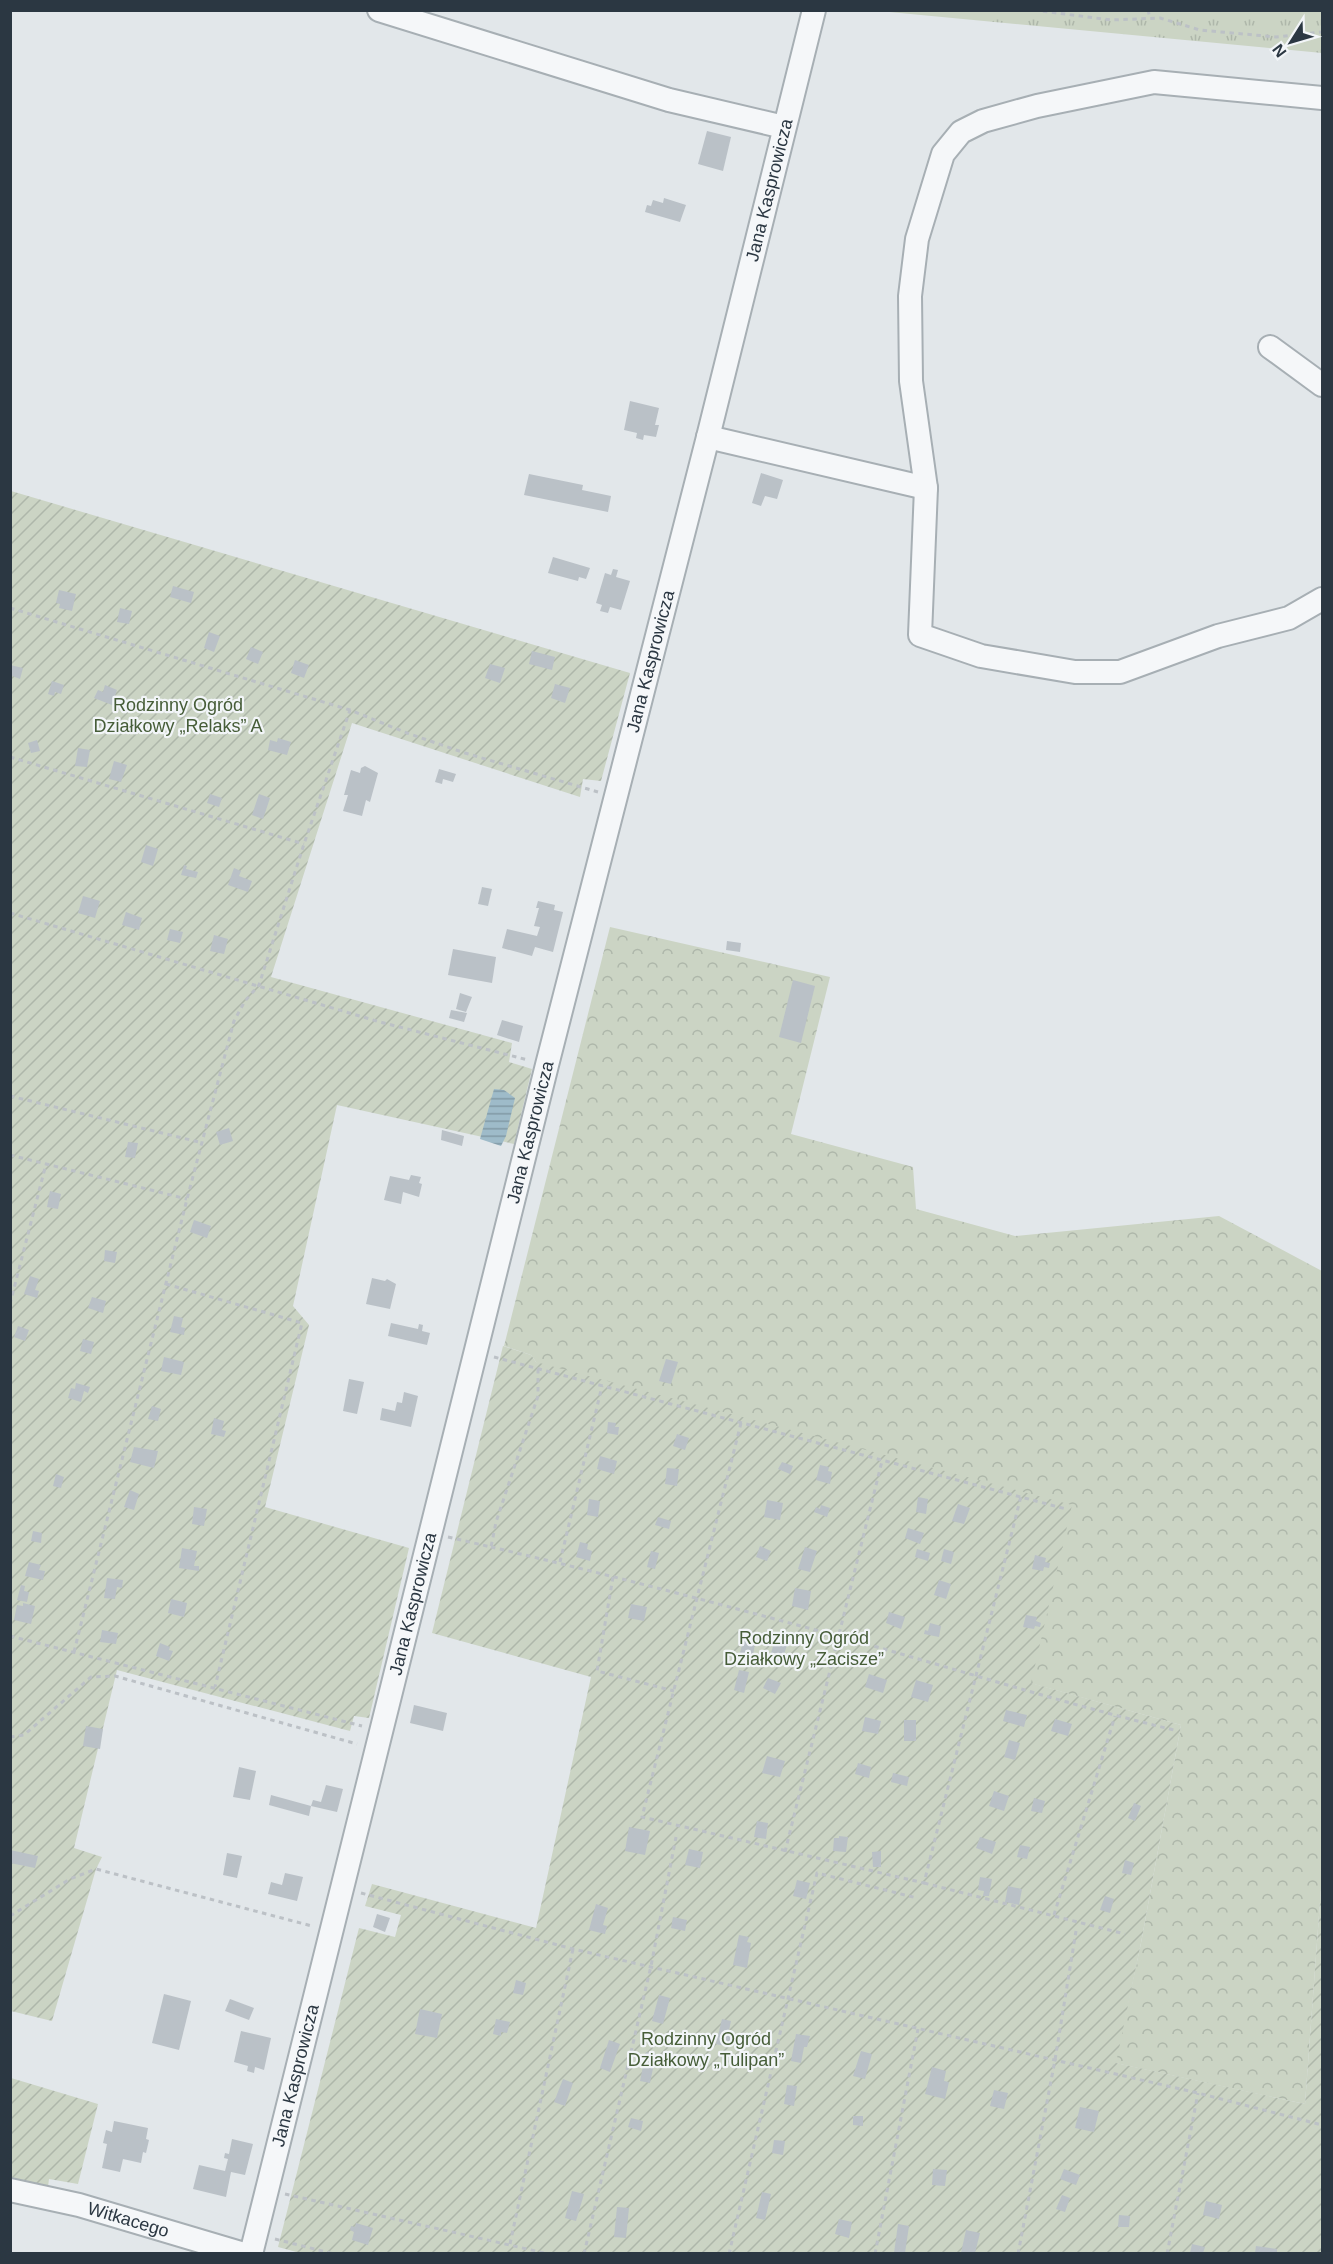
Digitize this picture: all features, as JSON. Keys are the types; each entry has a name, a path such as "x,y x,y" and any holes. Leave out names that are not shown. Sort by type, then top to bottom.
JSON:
{"street":[{"path":"379,10 669,100 784,127"},
{"name":"Jana Kasprowicza","path":"253,2244 575,952 708,437 813,10"},
{"path":"1323,98 1154,82 1037,106 983,121 961,132 943,154 916,239 910,296 911,381 926,488 920,635 981,656 1075,672 1120,672 1218,636 1289,618 1323,599"},
{"path":"1270,347 1323,385"},
{"path":"708,437 926,488"},
{"name":"Witkacego","path":"10,2190 79,2205 244,2253"}],"path":[{"path":"1034,10 1111,20 1150,18 1200,30 1286,38 1323,32"},
{"path":"1148,10 1150,18"},
{"path":"10,608 350,710 416,736 582,788"},
{"path":"74,1652 187,1199 234,1021 244,1001 259,986 350,710"},
{"path":"10,757 304,844"},
{"path":"10,913 380,1022 510,1055"},
{"path":"10,1096 203,1143"},
{"path":"10,1155 187,1199"},
{"path":"10,1304 46,1164"},
{"path":"166,1284 302,1323 215,1687"},
{"path":"501,1359 1066,1509"},
{"path":"491,1547 496,1522 538,1396 538,1369"},
{"path":"560,1563 602,1386"},
{"path":"741,1423 642,1817 924,1883 1125,1934"},
{"path":"785,1852 882,1461"},
{"path":"924,1883 1021,1496"},
{"path":"456,1539 560,1563 838,1636 1115,1716 1174,1730"},
{"path":"613,1577 597,1671 674,1691"},
{"path":"10,1636 353,1724"},
{"path":"10,1737 24,1735 91,1677 115,1676 376,1749"},
{"path":"1054,1915 1115,1716"},
{"path":"584,2253 651,1966 676,1837"},
{"path":"10,1916 70,1879 96,1869 331,1932"},
{"path":"729,2253 817,1873 917,1898"},
{"path":"367,1895 573,1949 1055,2060 1323,2125"},
{"path":"1018,2253 1055,2060 1076,1931"},
{"path":"510,2244 573,1949"},
{"path":"875,2253 918,2029"},
{"path":"1167,2253 1198,2094"},
{"path":"292,2196 549,2253"},
{"path":"253,2244 334,2253"}],"green space":[{"path":"879,11 1322,11 1322,53"},
{"name":"Rodzinny Ogród Działkowy „Relaks” A","path":"11,491 630,673 601,781 583,779 580,797 352,723 271,977 512,1043 509,1062 532,1069 514,1144 337,1105 293,1306 309,1325 265,1507 409,1548 369,1718 354,1716 350,1731 117,1670 74,1848 102,1857 96,1869 52,2021 11,2011"},
{"path":"610,927 830,977 791,1134 913,1167 916,1209 1015,1236 1219,1216 1322,1271 1322,1875 1305,2104 1115,2063 1141,1943 1181,1725 1030,1683 536,1362 531,1355 504,1346"},
{"path":"503,1346 531,1355 536,1362 1072,1505 1031,1683 1181,1725 1141,1943 1116,2063 1305,2104 1322,1875 1322,2253 304,2254 278,2247 359,1928 395,1937 401,1915 365,1906 372,1884 536,1928 591,1677 432,1633"},
{"path":"11,2078 98,2104 78,2184 49,2179 48,2187 11,2179"}],"water":[{"path":"494,1089 504,1090 515,1098 506,1136 501,1146 480,1139"}],"building":[{"path":"707,131 731,137 723,171 698,164"},
{"path":"664,198 686,205 680,222 645,212 647,205 651,206 653,200 663,203"},
{"path":"630,401 659,408 655,425 659,425 656,437 644,435 643,440 636,438 637,433 624,430"},
{"path":"761,473 783,480 777,499 765,496 761,506 752,503"},
{"path":"529,474 583,485 582,490 611,496 608,512 524,495"},
{"path":"553,557 590,568 586,579 579,577 578,581 548,573"},
{"path":"613,569 618,570 616,577 630,581 621,610 610,607 608,613 600,611 602,605 596,603 605,573 611,575"},
{"path":"173,586 194,592 191,603 170,597"},
{"path":"59,590 76,594 72,611 59,608 60,604 56,603"},
{"path":"120,608 132,611 129,624 117,622"},
{"path":"209,632 220,636 214,652 204,648"},
{"path":"251,647 263,652 258,664 246,659"},
{"path":"532,651 555,657 552,670 529,664"},
{"path":"295,660 309,665 304,678 291,673"},
{"path":"490,664 505,668 500,683 485,678"},
{"path":"10,665 23,668 20,679 10,675"},
{"path":"52,681 64,685 61,694 55,692 54,696 48,694"},
{"path":"555,684 570,688 565,703 551,698"},
{"path":"105,685 117,690 112,705 94,698 98,690 103,692"},
{"path":"143,700 152,701 152,712 142,711"},
{"path":"278,738 291,742 287,755 268,750 270,740 277,742"},
{"path":"37,740 40,751 31,753 28,743"},
{"path":"78,748 90,750 87,767 75,766"},
{"path":"114,761 127,765 121,782 109,779"},
{"path":"365,766 378,773 370,802 366,800 362,816 343,811 348,795 344,795 351,770 360,773 361,768"},
{"path":"439,769 456,774 453,782 443,779 442,784 435,782"},
{"path":"210,794 222,798 219,807 207,803"},
{"path":"259,794 270,798 263,819 252,815"},
{"path":"146,845 158,849 153,866 141,862"},
{"path":"184,865 187,866 186,869 198,872 196,878 181,875"},
{"path":"234,868 241,871 239,876 252,881 248,892 228,885"},
{"path":"482,887 492,889 488,906 478,904"},
{"path":"83,896 100,901 95,918 78,913"},
{"path":"538,901 555,905 554,910 563,912 553,952 535,947 532,956 502,948 507,929 537,936 540,927 534,926 539,908 536,908"},
{"path":"126,912 142,918 139,930 122,925"},
{"path":"170,929 183,932 180,943 167,940"},
{"path":"214,935 228,939 224,954 210,951"},
{"path":"727,941 741,943 740,952 726,950"},
{"path":"453,949 496,957 492,983 448,975"},
{"path":"793,980 815,986 801,1043 779,1037"},
{"path":"460,993 472,997 466,1012 456,1009"},
{"path":"451,1010 467,1013 464,1022 449,1018"},
{"path":"502,1020 523,1026 519,1042 497,1035"},
{"path":"229,1128 233,1141 220,1145 216,1132"},
{"path":"442,1130 464,1136 462,1146 441,1140"},
{"path":"128,1142 138,1143 135,1158 125,1157"},
{"path":"411,1175 421,1177 419,1197 403,1192 401,1204 384,1200 390,1176 409,1180"},
{"path":"50,1191 61,1194 58,1209 47,1207"},
{"path":"194,1220 211,1226 207,1238 190,1232"},
{"path":"105,1250 117,1252 115,1263 104,1261"},
{"path":"30,1276 39,1279 35,1290 39,1291 37,1298 24,1294"},
{"path":"372,1278 385,1281 387,1279 396,1284 390,1309 366,1304"},
{"path":"92,1297 106,1301 103,1313 88,1308"},
{"path":"174,1316 183,1318 181,1327 185,1328 184,1335 170,1332"},
{"path":"391,1323 418,1329 419,1324 423,1325 422,1331 430,1333 427,1345 388,1336"},
{"path":"18,1326 29,1330 25,1341 14,1337"},
{"path":"83,1339 94,1342 91,1354 80,1351"},
{"path":"164,1357 184,1362 181,1375 161,1371"},
{"path":"666,1359 678,1362 671,1384 659,1381"},
{"path":"349,1379 364,1382 357,1414 343,1411"},
{"path":"76,1383 90,1387 88,1393 84,1391 81,1402 68,1398 71,1388 75,1389"},
{"path":"404,1392 418,1396 411,1427 380,1420 382,1408 395,1411 397,1402 402,1403"},
{"path":"152,1406 161,1409 158,1421 148,1419"},
{"path":"214,1418 224,1421 222,1430 226,1431 224,1437 211,1434"},
{"path":"608,1422 616,1423 615,1427 619,1427 618,1435 607,1433"},
{"path":"677,1434 689,1438 685,1450 673,1446"},
{"path":"134,1447 158,1451 154,1468 130,1462"},
{"path":"600,1456 617,1461 614,1474 597,1469"},
{"path":"782,1462 793,1466 790,1474 778,1469"},
{"path":"820,1465 829,1467 828,1471 832,1472 830,1484 816,1480"},
{"path":"667,1468 679,1469 677,1486 665,1484"},
{"path":"56,1474 64,1477 61,1488 53,1486"},
{"path":"130,1490 139,1494 134,1510 124,1507"},
{"path":"918,1497 928,1499 926,1514 916,1512"},
{"path":"589,1499 600,1501 598,1517 587,1515"},
{"path":"767,1500 783,1503 780,1520 764,1517"},
{"path":"958,1504 970,1508 964,1524 952,1521"},
{"path":"821,1505 830,1508 827,1517 814,1512 816,1507 820,1509"},
{"path":"194,1507 207,1509 204,1526 192,1524"},
{"path":"658,1517 671,1521 669,1529 655,1525"},
{"path":"908,1528 924,1533 920,1544 905,1538"},
{"path":"33,1531 42,1533 41,1543 31,1541"},
{"path":"580,1542 588,1544 587,1549 592,1551 590,1561 576,1557"},
{"path":"760,1546 771,1551 767,1561 756,1557"},
{"path":"805,1547 817,1551 810,1572 798,1569"},
{"path":"182,1548 197,1551 194,1566 199,1566 199,1571 179,1568"},
{"path":"917,1549 930,1553 928,1561 915,1557"},
{"path":"944,1549 954,1552 951,1564 941,1561"},
{"path":"651,1551 659,1553 655,1569 647,1567"},
{"path":"1035,1555 1046,1558 1045,1562 1050,1563 1049,1568 1044,1567 1043,1571 1032,1569"},
{"path":"29,1562 41,1565 39,1570 45,1571 43,1580 25,1576"},
{"path":"107,1578 123,1580 122,1588 117,1587 115,1599 104,1598"},
{"path":"939,1580 951,1584 946,1599 934,1595"},
{"path":"21,1585 25,1586 24,1591 29,1592 27,1602 17,1600"},
{"path":"795,1588 811,1591 808,1610 792,1606"},
{"path":"171,1599 187,1603 184,1617 168,1613"},
{"path":"23,1603 35,1606 31,1624 14,1620 17,1605 23,1606"},
{"path":"631,1604 647,1607 644,1621 628,1618"},
{"path":"889,1612 905,1617 901,1629 886,1623"},
{"path":"1026,1615 1037,1617 1036,1621 1041,1623 1040,1627 1035,1626 1034,1629 1023,1627"},
{"path":"930,1623 941,1626 939,1637 924,1634 925,1630 928,1631"},
{"path":"102,1630 118,1633 116,1644 100,1642"},
{"path":"745,1634 756,1636 753,1656 740,1653"},
{"path":"774,1642 787,1645 781,1664 769,1661"},
{"path":"160,1643 170,1647 169,1650 173,1651 169,1661 156,1656"},
{"path":"739,1670 749,1672 744,1693 734,1690"},
{"path":"869,1674 887,1680 883,1693 865,1687"},
{"path":"768,1678 781,1683 775,1694 763,1688"},
{"path":"916,1680 933,1685 928,1702 911,1697"},
{"path":"414,1705 447,1713 443,1731 410,1723"},
{"path":"1006,1710 1027,1715 1024,1727 1003,1721"},
{"path":"865,1717 881,1721 878,1734 862,1731"},
{"path":"1055,1719 1072,1724 1068,1736 1051,1731"},
{"path":"904,1720 916,1720 916,1741 904,1741"},
{"path":"86,1726 103,1729 100,1749 83,1746"},
{"path":"1009,1740 1020,1743 1015,1760 1004,1757"},
{"path":"767,1756 785,1761 780,1777 762,1773"},
{"path":"858,1763 871,1767 869,1778 855,1774"},
{"path":"239,1767 256,1771 250,1800 233,1797"},
{"path":"893,1773 909,1777 907,1786 891,1782"},
{"path":"326,1785 343,1789 337,1812 311,1806 313,1800 321,1802"},
{"path":"994,1791 1009,1796 1004,1811 989,1806"},
{"path":"271,1795 311,1806 309,1816 269,1805"},
{"path":"1034,1798 1045,1801 1042,1813 1031,1811"},
{"path":"1134,1803 1141,1806 1135,1821 1128,1818"},
{"path":"757,1821 768,1823 766,1839 754,1837"},
{"path":"629,1827 650,1831 645,1855 625,1851"},
{"path":"839,1836 848,1837 846,1852 833,1851 834,1838 839,1838"},
{"path":"980,1837 996,1842 992,1854 976,1848"},
{"path":"1020,1845 1030,1847 1027,1859 1017,1857"},
{"path":"689,1849 703,1852 700,1868 685,1865"},
{"path":"10,1850 38,1856 35,1868 10,1863"},
{"path":"881,1851 881,1867 873,1867 872,1852"},
{"path":"227,1853 242,1856 237,1878 223,1875"},
{"path":"1125,1860 1134,1863 1131,1875 1122,1873"},
{"path":"285,1873 303,1877 297,1901 268,1894 271,1882 282,1885"},
{"path":"980,1877 992,1879 989,1896 983,1896 984,1891 978,1890"},
{"path":"797,1880 810,1883 806,1899 793,1896"},
{"path":"1008,1886 1022,1889 1019,1905 1005,1902"},
{"path":"1105,1896 1114,1899 1110,1913 1100,1910"},
{"path":"596,1904 608,1908 603,1925 607,1926 605,1934 589,1930"},
{"path":"377,1914 390,1918 385,1932 373,1927"},
{"path":"673,1917 687,1920 685,1931 671,1928"},
{"path":"739,1935 749,1937 747,1942 751,1943 747,1968 733,1965"},
{"path":"516,1980 526,1983 523,1995 513,1993"},
{"path":"164,1994 191,2001 179,2050 152,2043"},
{"path":"659,1995 670,1998 663,2024 652,2021"},
{"path":"230,1999 254,2008 249,2020 225,2011"},
{"path":"420,2009 442,2014 437,2038 415,2034"},
{"path":"496,2019 510,2022 507,2033 501,2032 501,2036 493,2034"},
{"path":"722,2019 731,2021 728,2035 733,2036 730,2047 716,2044"},
{"path":"241,2031 271,2038 264,2070 255,2067 254,2073 247,2071 248,2066 234,2062"},
{"path":"796,2034 810,2036 807,2047 804,2047 801,2063 791,2061"},
{"path":"609,2040 620,2044 610,2072 600,2068"},
{"path":"861,2051 872,2054 865,2079 853,2076"},
{"path":"646,2052 656,2054 650,2083 640,2081"},
{"path":"932,2067 946,2071 944,2081 949,2082 945,2099 925,2094"},
{"path":"563,2079 573,2083 565,2106 554,2102"},
{"path":"787,2085 797,2086 794,2106 784,2104"},
{"path":"994,2090 1008,2093 1004,2109 990,2106"},
{"path":"1080,2107 1099,2111 1094,2132 1075,2128"},
{"path":"853,2116 863,2116 863,2126 853,2125"},
{"path":"631,2118 643,2121 641,2131 628,2127"},
{"path":"114,2121 148,2128 146,2139 149,2140 141,2163 123,2159 120,2172 102,2168 107,2144 103,2143 106,2130 112,2132"},
{"path":"232,2139 253,2144 245,2175 231,2172 226,2197 193,2189 199,2165 225,2171 228,2159 224,2158 225,2153 229,2154"},
{"path":"774,2140 785,2141 783,2155 772,2153"},
{"path":"933,2169 947,2170 945,2186 932,2185"},
{"path":"1064,2169 1080,2175 1076,2185 1060,2179"},
{"path":"572,2191 584,2194 576,2221 565,2218"},
{"path":"762,2192 771,2194 765,2220 756,2218"},
{"path":"1062,2195 1070,2198 1065,2212 1056,2209"},
{"path":"1206,2201 1222,2205 1219,2219 1203,2215"},
{"path":"617,2207 629,2208 626,2238 614,2237"},
{"path":"1119,2215 1130,2216 1129,2227 1118,2227"},
{"path":"839,2219 852,2222 849,2238 835,2234"},
{"path":"356,2223 373,2228 368,2245 352,2240 354,2232 350,2230 351,2226 355,2227"},
{"path":"898,2224 909,2226 905,2253 894,2253"},
{"path":"966,2230 980,2233 975,2253 961,2253"},
{"path":"1192,2244 1205,2247 1203,2253 1190,2253"},
{"path":"1256,2246 1277,2249 1277,2253 1255,2253"}],"park label":[{"name":"Rodzinny Ogród Działkowy „Zacisze”","path":"804,1648"},
{"name":"Rodzinny Ogród Działkowy „Tulipan”","path":"706,2049"}]}
